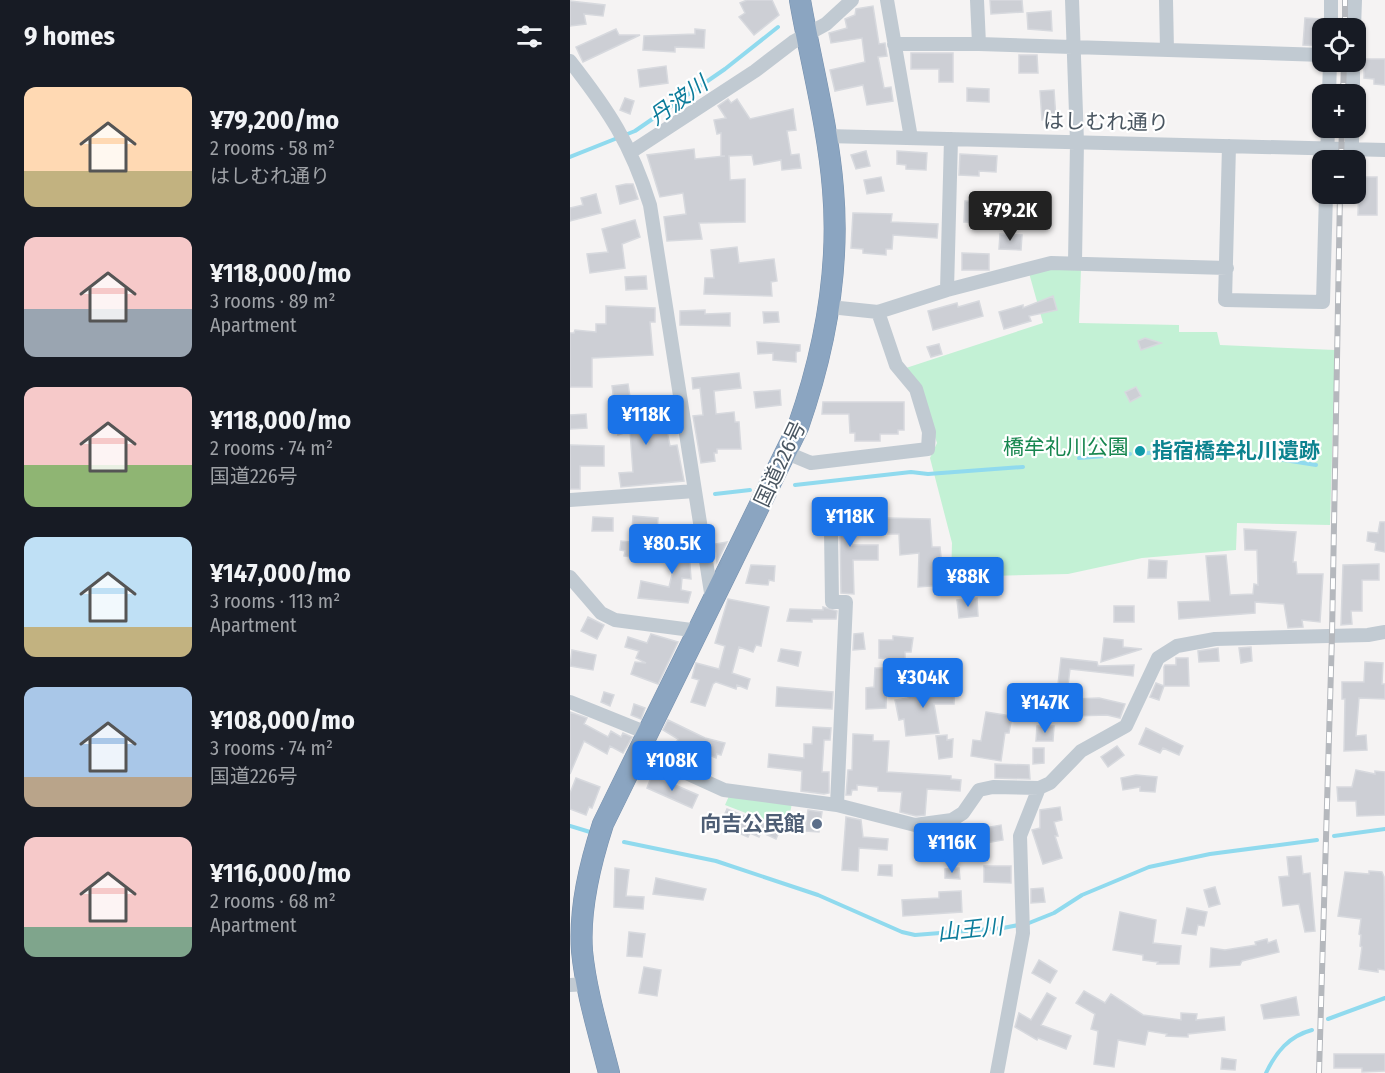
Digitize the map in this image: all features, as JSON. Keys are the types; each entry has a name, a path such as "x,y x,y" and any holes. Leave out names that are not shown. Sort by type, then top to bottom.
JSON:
{"highway":[{"name":"国道226号","path":"609,1073 579,985 582,928 590,868 603,824 787,453 811,391 830,307 835,222 826,136 800,0"}],"street":[{"path":"630,150 826,24 852,0"},
{"path":"886,0 911,138"},
{"path":"977,0 979,44"},
{"path":"1072,0 1077,142 1075,262"},
{"path":"1166,0 1167,50"},
{"path":"1331,0 1331,18"},
{"path":"1354,0 1354,18"},
{"path":"894,44 979,44 1312,55"},
{"path":"570,61 610,112 630,150 647,196 655,230 713,603"},
{"name":"はしむれ通り","path":"826,136 1229,146 1312,153"},
{"path":"1352,138 1352,149"},
{"path":"947,290 951,139"},
{"path":"1229,146 1225,300 1323,302 1326,204"},
{"name":"はしむれ通り","path":"1347,150 1385,150"},
{"path":"830,307 878,312 947,290 1051,263 1227,268"},
{"path":"787,453 812,463 928,449 929,432 916,389 896,364 878,312"},
{"path":"570,500 695,491"},
{"path":"831,530 832,602 846,602 837,805"},
{"path":"570,577 601,613 615,620 699,631"},
{"path":"570,702 724,790 837,805 915,825 952,820 963,813 980,790 993,787 1039,788 1056,778 1081,751 1126,726 1136,710 1150,672 1158,658 1177,646 1215,639 1368,635 1385,632"},
{"path":"997,1073 1023,933 1020,836 1039,788"}],"green space":[{"name":"橋牟礼川公園","path":"1049,269 1081,269 1079,323 1179,325 1179,332 1217,332 1220,345 1335,350 1330,525 1237,523 1236,550 1142,558 1068,574 951,577 952,543 930,458 937,443 918,385 906,368 1043,323 1029,273"},
{"path":"729,796 792,803 787,829 725,805"}],"building":[{"path":"747,0 772,0 779,15 754,35 739,17 745,13 740,3"},
{"path":"990,0 1022,0 1023,12 991,14"},
{"path":"570,1 605,5 603,16 584,14 586,24 570,26"},
{"path":"873,6 879,44 885,43 887,56 878,57 884,88 891,87 893,101 867,105 863,85 835,91 830,70 865,62 862,38 831,43 829,33 847,28 845,19 855,15 856,9"},
{"path":"1051,11 1052,31 1028,29 1027,13"},
{"path":"1305,18 1312,18 1312,46 1303,45"},
{"path":"616,29 619,35 640,35 583,62 576,47"},
{"path":"695,29 705,30 704,48 675,47 675,52 643,50 644,36 695,34"},
{"path":"911,53 953,53 953,82 939,82 939,69 911,69"},
{"path":"1019,55 1037,55 1038,73 1019,73"},
{"path":"1366,59 1385,59 1385,85 1374,84 1374,79 1364,78"},
{"path":"666,66 668,83 640,87 638,70"},
{"path":"967,88 989,89 989,102 967,101"},
{"path":"1054,90 1056,119 1042,120 1040,91"},
{"path":"625,98 634,101 630,114 620,110"},
{"path":"728,99 731,103 737,99 750,119 793,109 796,130 787,131 791,155 799,154 801,168 782,170 781,160 754,165 752,155 729,156 730,180 745,179 745,222 699,223 702,239 667,241 664,217 686,214 683,193 660,197 647,155 694,149 695,159 725,156 721,156 721,133 717,134 714,120 726,118 718,106"},
{"path":"866,151 870,166 856,169 851,155"},
{"path":"897,151 927,153 926,170 906,169 906,165 897,164"},
{"path":"960,154 997,156 996,172 979,171 979,176 959,175"},
{"path":"881,177 884,191 867,194 864,180"},
{"path":"1366,177 1377,177 1377,215 1358,215 1358,204 1366,204"},
{"path":"633,184 638,199 620,204 616,186"},
{"path":"596,194 601,213 570,221 570,208 583,205 581,198"},
{"path":"965,201 992,203 991,223 964,222"},
{"path":"853,213 892,214 891,222 938,224 937,238 893,235 892,249 886,249 886,255 863,253 863,249 851,248"},
{"path":"635,220 640,237 622,244 625,268 590,273 587,254 608,252 602,229"},
{"path":"1000,234 1022,235 1021,250 999,249"},
{"path":"737,247 739,263 774,259 777,281 771,282 772,296 704,294 705,278 714,278 711,250"},
{"path":"962,253 989,254 989,270 962,270"},
{"path":"646,276 647,289 626,290 625,277"},
{"path":"1053,296 1057,310 1029,316 1031,321 1004,329 999,312 1023,305 1023,308"},
{"path":"979,301 983,316 933,330 928,311 957,303 958,307"},
{"path":"606,306 655,308 655,322 650,322 653,355 592,358 592,387 570,387 570,333 574,333 575,330 596,332 596,324 606,324"},
{"path":"705,310 705,314 730,313 730,326 680,325 680,311"},
{"path":"763,312 778,312 779,322 764,323"},
{"path":"1145,338 1161,343 1141,350 1138,341"},
{"path":"757,342 800,345 800,351 796,352 796,362 773,360 773,353 758,354"},
{"path":"939,344 942,354 931,357 927,347"},
{"path":"739,373 741,388 714,391 716,414 734,412 735,422 739,422 741,449 717,449 717,453 714,453 715,461 701,463 693,416 703,415 700,388 693,389 692,378"},
{"path":"628,384 634,422 664,416 670,446 677,445 684,481 621,487 619,473 633,472 630,431 618,435 612,386"},
{"path":"1136,387 1141,396 1130,402 1125,392"},
{"path":"780,390 781,405 756,408 754,392"},
{"path":"823,402 904,402 904,430 898,430 898,434 880,434 880,441 855,441 855,433 850,433 849,414 822,414"},
{"path":"586,414 587,428 570,429 570,415"},
{"path":"570,445 604,446 604,466 580,466 580,489 570,489"},
{"path":"862,499 882,499 882,515 862,514"},
{"path":"833,506 855,507 852,545 878,545 878,560 853,560 854,594 841,593 840,530 838,521 833,521"},
{"path":"633,516 658,518 657,533 647,532 643,559 624,556 625,551 620,550 621,541 631,542"},
{"path":"593,517 613,518 613,531 592,531"},
{"path":"887,518 930,519 932,547 940,547 944,585 918,587 919,553 900,555 899,534 887,534"},
{"path":"1380,522 1385,522 1385,552 1375,550 1376,543 1367,541 1368,532 1378,533"},
{"path":"1244,529 1296,532 1293,562 1296,562 1297,574 1323,574 1320,622 1302,620 1303,627 1288,628 1284,604 1255,602 1255,613 1179,619 1178,602 1210,601 1206,556 1226,555 1230,595 1253,594 1254,584 1258,585 1257,550 1245,550"},
{"path":"688,535 691,579 682,578 681,590 691,592 688,603 638,598 641,581 669,587 677,554 672,554 672,547 668,547 668,536"},
{"path":"727,542 717,562 715,544"},
{"path":"1149,560 1167,561 1166,578 1148,578"},
{"path":"1379,564 1379,580 1362,580 1362,611 1351,611 1352,624 1341,625 1343,565"},
{"path":"751,565 775,566 774,581 769,580 768,585 746,583"},
{"path":"977,598 978,616 959,618 957,600"},
{"path":"728,599 769,607 761,646 756,645 753,652 739,647 732,673 750,679 747,689 737,685 736,689 716,682 713,684 705,706 691,702 699,680 692,678 696,663 719,669 725,646 715,643"},
{"path":"1114,606 1134,606 1134,622 1114,622"},
{"path":"823,607 837,611 836,619 812,619 812,622 787,621 790,609 823,610"},
{"path":"588,617 604,625 597,639 581,631"},
{"path":"863,633 865,649 853,650 854,634"},
{"path":"651,634 678,642 658,684 631,674 635,662 646,663 636,658 639,651 625,647 628,637 647,643"},
{"path":"893,636 913,638 911,652 905,652 905,660 879,658 879,640 893,640"},
{"path":"1104,638 1123,640 1123,647 1142,649 1101,662"},
{"path":"1251,647 1252,661 1241,663 1239,648"},
{"path":"1218,648 1219,661 1199,662 1198,651"},
{"path":"781,649 801,652 798,666 778,661"},
{"path":"572,650 596,655 593,670 570,666"},
{"path":"1061,658 1097,662 1098,666 1134,665 1133,676 1070,669 1067,694 1057,693"},
{"path":"1176,658 1188,658 1189,686 1164,686 1164,667 1165,665 1176,665"},
{"path":"1365,662 1383,663 1382,684 1385,684 1385,699 1359,698 1356,736 1366,735 1367,750 1344,751 1345,699 1342,699 1342,682 1364,682"},
{"path":"875,668 887,668 886,708 866,709 866,688 874,687"},
{"path":"1156,683 1164,686 1159,700 1150,697"},
{"path":"931,686 955,687 954,704 934,704 939,733 906,736 904,719 899,720 895,700 908,698 907,692 931,688"},
{"path":"777,687 833,692 832,709 776,706"},
{"path":"604,692 614,695 610,706 601,702"},
{"path":"1099,698 1125,704 1120,718 1107,715 1075,716 1074,699"},
{"path":"634,704 645,708 641,719 631,715"},
{"path":"570,712 587,718 584,724 608,737 611,731 621,737 623,733 632,737 623,753 610,746 607,754 584,741 570,774"},
{"path":"986,712 1012,716 1009,733 1005,733 1001,761 971,756 973,740 981,741"},
{"path":"668,720 705,738 725,743 721,755 717,754 716,758 677,741 678,739 663,730"},
{"path":"1037,726 1054,726 1053,741 1036,741"},
{"path":"813,727 831,728 830,740 824,740 822,772 829,772 829,793 801,791 802,771 768,767 769,754 804,758 804,744 812,744"},
{"path":"1146,728 1183,746 1179,755 1163,748 1160,753 1139,744"},
{"path":"853,734 873,735 873,741 889,741 887,772 951,776 951,779 961,780 960,791 927,789 925,815 916,816 900,812 902,792 878,791 878,787 857,785 857,790 852,790 851,795 846,795 848,770 852,770"},
{"path":"947,735 947,740 953,739 952,757 939,759 936,736"},
{"path":"1117,746 1124,755 1108,767 1101,757"},
{"path":"1033,748 1044,748 1044,763 1033,764"},
{"path":"995,764 1029,765 1030,779 995,778"},
{"path":"1356,770 1375,774 1375,771 1385,772 1385,815 1357,816 1356,801 1338,801 1337,787 1352,787"},
{"path":"652,775 698,795 692,808 647,788"},
{"path":"1136,775 1157,777 1155,792 1140,791 1140,787 1123,790 1121,778"},
{"path":"576,778 600,787 592,808 589,807 586,815 570,809 570,793"},
{"path":"1060,807 1062,820 1054,822 1058,836 1055,836 1062,858 1043,864 1032,830 1040,828 1040,810"},
{"path":"727,809 780,830 776,839 761,832 759,837 750,833 748,837 720,825"},
{"name":"向吉公民館","path":"808,810 822,812 819,832 805,831"},
{"path":"846,817 861,820 863,837 888,839 887,850 859,848 858,871 842,870"},
{"path":"1001,825 1003,840 964,847 961,832"},
{"path":"1301,856 1303,874 1310,873 1315,931 1305,932 1299,904 1283,906 1279,877 1289,876 1287,857"},
{"path":"879,865 892,865 892,876 878,875"},
{"path":"984,866 1011,866 1011,883 984,882"},
{"path":"615,868 629,870 626,896 644,897 643,909 614,907"},
{"path":"959,868 960,879 945,878 945,869"},
{"path":"1369,871 1382,872 1384,877 1385,970 1378,969 1378,972 1359,969 1362,947 1359,934 1361,919 1338,916 1345,872 1369,874"},
{"path":"656,878 706,889 703,900 653,894"},
{"path":"1215,887 1220,904 1209,907 1204,890"},
{"path":"1043,888 1045,902 1031,903 1031,889"},
{"path":"961,891 962,912 903,916 902,900 939,898 939,892"},
{"path":"1187,908 1207,912 1204,926 1198,925 1196,935 1182,933"},
{"path":"1120,912 1156,920 1153,943 1181,946 1179,964 1157,964 1158,962 1143,960 1143,955 1113,950"},
{"path":"629,932 645,934 642,957 627,956"},
{"path":"1267,939 1268,943 1276,940 1279,952 1242,961 1240,965 1210,967 1211,948 1225,950 1256,945 1255,942"},
{"path":"1039,960 1057,971 1050,983 1032,973"},
{"path":"644,967 661,970 657,996 639,993"},
{"path":"1084,991 1105,1003 1111,994 1143,1015 1181,1020 1181,1013 1197,1014 1196,1020 1224,1017 1225,1030 1188,1034 1188,1037 1166,1036 1167,1034 1148,1031 1145,1045 1118,1040 1114,1067 1094,1064 1098,1031 1091,1029 1095,1014 1076,1003"},
{"path":"1047,993 1056,998 1041,1025 1071,1036 1066,1049 1038,1038 1037,1040 1015,1027 1019,1013 1031,1020"},
{"path":"1296,997 1299,1015 1264,1019 1261,1005"},
{"path":"1334,1054 1385,1054 1385,1071 1362,1072 1362,1068 1334,1068"},
{"path":"1222,1058 1236,1060 1235,1070 1221,1069"}],"waterway":[{"name":"丹波川","path":"570,157 635,131 725,69 778,27"},
{"path":"1148,453 1209,448 1316,465"},
{"path":"1079,458 1130,454"},
{"path":"795,485 911,472 928,474 1023,467"},
{"path":"715,494 750,490"},
{"name":"山王川","path":"570,826 590,832"},
{"name":"山王川","path":"1334,836 1385,829"},
{"name":"山王川","path":"624,842 716,861 818,895 902,932 915,935 1003,928 1029,923 1054,913 1082,895 1149,867 1210,854 1317,840"},
{"path":"1328,1019 1385,998"},
{"path":"1266,1073 1284,1046 1297,1036 1312,1030"}],"railway":[{"path":"1345,0 1345,18"},
{"path":"1343,84 1344,72"},
{"path":"1341,150 1342,138"},
{"path":"1319,1073 1332,636 1340,204"}],"place":[{"name":"指宿橋牟礼川遺跡","path":"1140,451"},
{"name":"向吉公民館","path":"817,824"}]}
